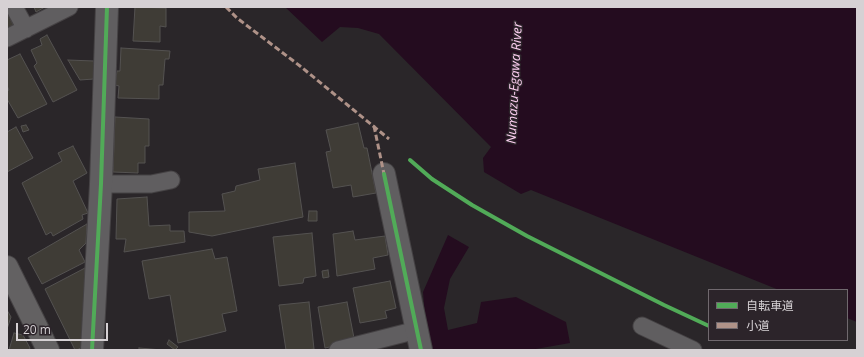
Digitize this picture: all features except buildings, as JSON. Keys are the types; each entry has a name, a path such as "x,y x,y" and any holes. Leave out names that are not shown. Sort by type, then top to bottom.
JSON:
{"main road":[{"path":"7,267 48,350"}],"street":[{"path":"92,350 101,184 108,7"},
{"path":"384,174 419,340"}],"lane":[{"path":"14,7 26,29"},
{"path":"7,38 69,7"},
{"path":"101,184 151,184 171,180"},
{"path":"642,326 693,350"},
{"path":"338,350 419,340"}],"water":[{"name":"Numazu-Egawa River","path":"285,7 857,7 857,322 848,318 848,289 777,289 531,190 521,194 484,172 483,158 491,147 379,34 358,28 340,27 322,42"},
{"path":"448,235 469,247 450,279 444,308 448,330 477,323 481,302 516,297 566,322 570,343 530,350 432,350 425,316 423,292"}],"marked path":[{"path":"226,7 237,18 300,66 389,139"},
{"path":"374,126 384,174"}],"cycle path":[{"path":"92,350 101,184 107,7"},
{"path":"410,160 432,179 472,205 527,236 708,326"},
{"path":"384,174 421,350"}]}
